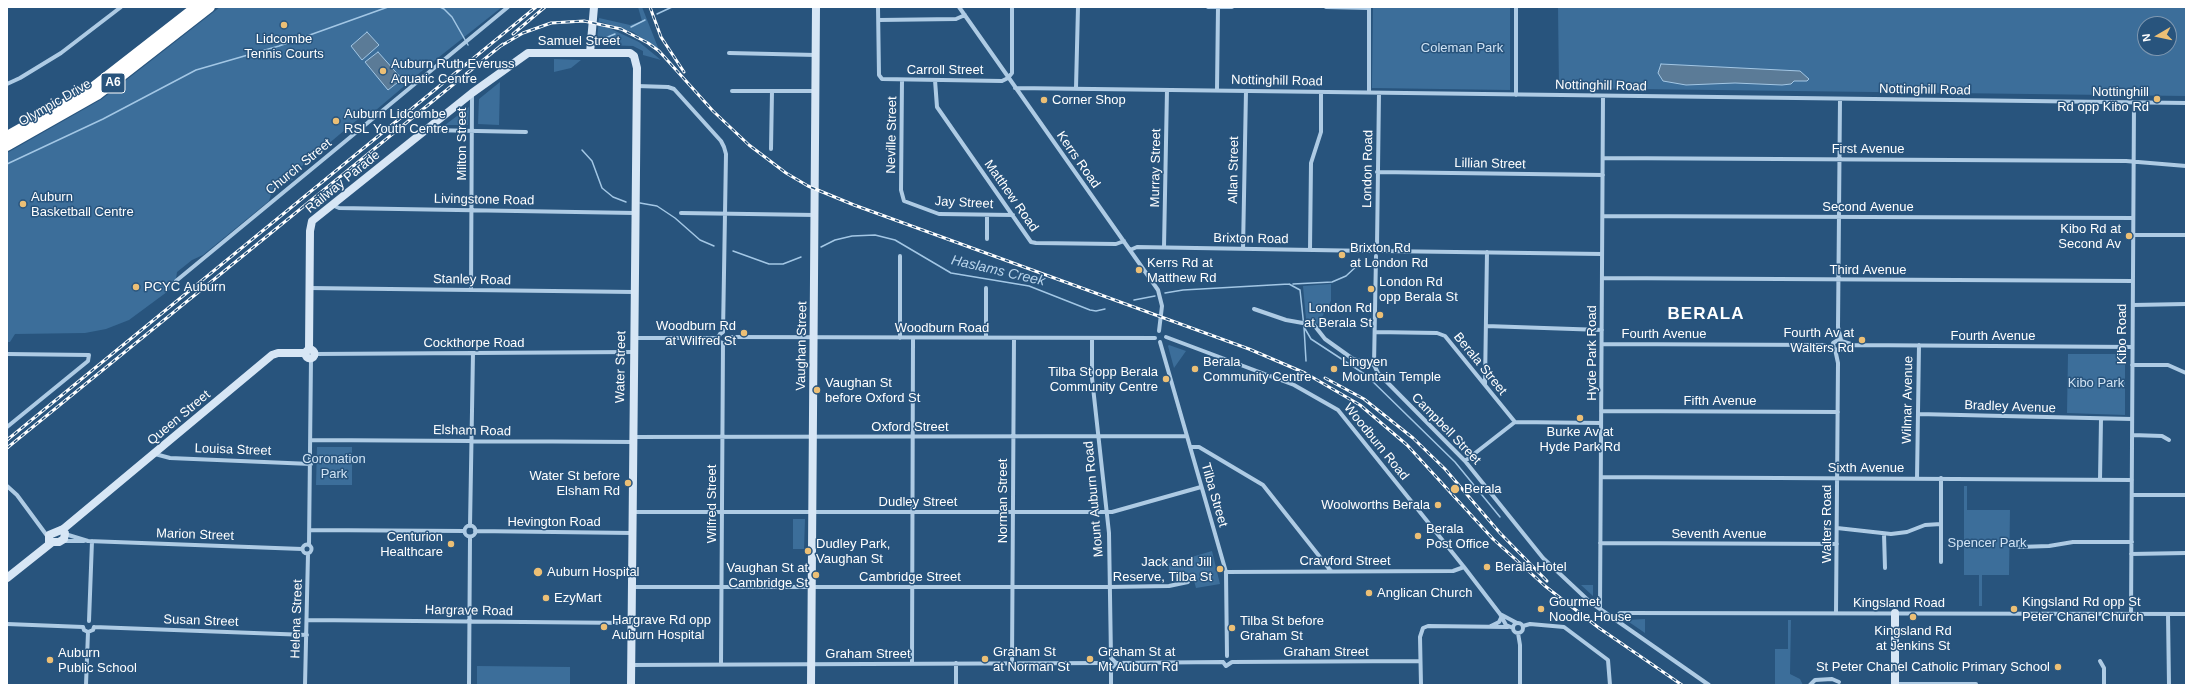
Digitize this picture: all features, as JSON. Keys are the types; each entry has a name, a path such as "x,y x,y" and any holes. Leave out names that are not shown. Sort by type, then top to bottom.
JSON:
{"highway":[{"name":"Olympic Drive","path":"7,136 92,88 196,7"},
{"name":"Olympic Drive","path":"7,146 97,95 210,7"}],"street":[{"path":"7,84 20,78 61,53 121,7"},
{"name":"Church Street","path":"176,281 508,7"},
{"path":"590,53 594,7"},
{"name":"Vaughan Street","path":"811,685 816,7"},
{"path":"878,7 879,20 956,19 965,15"},
{"name":"Kerrs Road","path":"959,7 1124,241 1160,295 1162,306 1159,331"},
{"path":"1008,78 1012,70 1012,7"},
{"path":"1076,88 1078,7"},
{"path":"1208,7 1232,7"},
{"path":"1217,90 1218,7"},
{"path":"1326,7 1369,7 1368,93"},
{"path":"1516,7 1516,95"},
{"name":"Carroll Street","path":"879,20 880,78 886,80 1002,81 1008,78"},
{"name":"Samuel Street","path":"528,52 630,53"},
{"name":"Railway Parade","path":"310,351 309,288 311,224 332,205 472,93 528,52"},
{"name":"Water Street","path":"630,53 637,61 630,685"},
{"path":"729,54 816,55"},
{"name":"Neville Street","path":"901,190 902,80"},
{"name":"Matthew Road","path":"935,80 937,107 1030,240 1034,243 1116,244 1124,241"},
{"path":"636,86 668,87 674,89 722,141 726,154 724,213 724,332 729,337 727,342 723,343 719,342 718,338"},
{"name":"Nottinghill Road","path":"1016,88 2186,103"},
{"name":"Murray Street","path":"1164,247 1167,90"},
{"path":"732,91 816,91"},
{"path":"771,149 772,91"},
{"name":"Allan Street","path":"1243,249 1246,91"},
{"path":"1310,250 1311,163 1321,132 1321,92"},
{"name":"Milton Street","path":"471,290 472,93"},
{"name":"London Road","path":"1377,246 1379,93"},
{"name":"Hyde Park Road","path":"1600,609 1603,96"},
{"path":"1834,341 1838,327 1840,99"},
{"name":"Kibo Road","path":"2131,614 2134,103"},
{"path":"427,130 526,132"},
{"name":"First Avenue","path":"1603,158 1840,158 2133,162 2186,166"},
{"name":"Lillian Street","path":"1377,172 1603,175"},
{"name":"Jay Street","path":"901,190 902,199 906,203 935,214 1012,215"},
{"name":"Livingstone Road","path":"332,205 339,208 635,212"},
{"path":"681,213 815,215"},
{"path":"987,215 987,239"},
{"name":"Second Avenue","path":"1603,216 2133,218"},
{"path":"2133,235 2186,235"},
{"path":"1254,309 1286,320 1303,322 1314,326 1325,339 1354,359 1374,365 1376,256 1372,251 1377,246 1380,247 1382,251"},
{"name":"Brixton Road","path":"1130,250 1137,247 1164,247 1372,251"},
{"path":"1376,256 1382,251 1602,254"},
{"path":"1485,384 1487,252"},
{"path":"900,256 900,338"},
{"name":"Third Avenue","path":"1602,278 2133,281"},
{"name":"Stanley Road","path":"309,288 634,292"},
{"path":"986,288 986,338"},
{"path":"2133,305 2186,304"},
{"path":"1486,326 1602,330"},
{"path":"1838,327 1842,341 1842,349"},
{"path":"1159,331 1164,332 1166,336 1164,341 1160,342 1155,338 1156,333 1159,331"},
{"path":"718,338 720,334 724,332"},
{"name":"Berala Street","path":"1375,332 1437,333 1445,336 1515,422"},
{"name":"Woodburn Road","path":"1166,336 1294,385 1338,410 1464,567 1500,616 1510,628 1518,634"},
{"name":"Woodburn Road","path":"729,337 1155,338"},
{"path":"633,338 718,338"},
{"path":"912,664 914,437 913,338"},
{"name":"Norman Street","path":"1012,663 1014,338"},
{"name":"Mount Auburn Road","path":"1092,338 1092,378 1108,512 1111,658"},
{"name":"Fourth Avenue","path":"1822,345 1834,341 1842,341 1854,345 2132,347"},
{"name":"Walters Road","path":"1834,341 1838,363 1836,613"},
{"name":"Tilba Street","path":"1160,342 1226,572 1227,656"},
{"name":"Wilfred Street","path":"721,665 723,343"},
{"name":"Fourth Avenue","path":"1602,344 1822,345 1835,349 1842,349 1854,345"},
{"name":"Wilmar Avenue","path":"1917,478 1919,345"},
{"name":"Walters Road","path":"1838,363 1842,349"},
{"path":"296,353 310,351 311,440 309,545 312,549 308,554 304,553 302,549 304,545 309,545"},
{"name":"Cockthorpe Road","path":"310,351 474,353 633,352"},
{"name":"Queen Street","path":"51,539 64,539 64,532 74,521 272,355 310,351"},
{"path":"469,685 470,537 475,532 470,526 474,353"},
{"path":"7,354 89,356 88,361 7,427"},
{"name":"Campbell Street","path":"1374,365 1378,373 1465,461 1509,514 1536,551 1600,609 1709,685"},
{"path":"2132,365 2168,365 2186,373"},
{"name":"Fifth Avenue","path":"1601,411 1838,412"},
{"name":"Bradley Avenue","path":"1918,414 2132,419"},
{"path":"2100,480 2101,419"},
{"path":"1465,461 1515,422 1601,423"},
{"name":"Oxford Street","path":"633,440 722,437 1186,436"},
{"path":"2132,436 2162,436 2169,440"},
{"name":"Elsham Road","path":"311,440 633,440"},
{"path":"1190,447 1199,447 1263,486 1331,571"},
{"name":"Louisa Street","path":"155,454 170,458 310,464"},
{"name":"Sixth Avenue","path":"1601,477 2132,480"},
{"path":"1941,478 1941,562"},
{"path":"7,486 17,495 51,539 7,578"},
{"name":"Dudley Street","path":"632,512 1108,512 1201,487"},
{"path":"2132,495 2186,495"},
{"path":"1837,528 1852,528 1884,534 1907,532 1925,525 1941,524"},
{"path":"464,531 466,527 470,526"},
{"path":"310,530 464,531"},
{"path":"464,531 465,534 470,537"},
{"name":"Marion Street","path":"64,532 90,541"},
{"name":"Hevington Road","path":"475,532 632,533"},
{"path":"1884,534 1885,568"},
{"name":"Marion Street","path":"51,539 302,549"},
{"path":"88,632 92,631 94,627 89,621 90,541"},
{"path":"2019,547 2049,546 2074,542 2132,542"},
{"name":"Seventh Avenue","path":"1600,543 1837,544"},
{"path":"2131,554 2186,553"},
{"name":"Helena Street","path":"305,685 308,554"},
{"name":"Crawford Street","path":"1226,572 1453,571 1464,567"},
{"name":"Cambridge Street","path":"631,587 1012,588 1169,586 1188,582"},
{"name":"Kingsland Road","path":"1614,619 1620,613 2186,614"},
{"path":"1895,613 1895,685 1976,684"},
{"path":"2168,614 2169,685"},
{"path":"1491,626 1499,622 1500,616"},
{"name":"Woodburn Road","path":"1500,616 1523,626"},
{"name":"Hargrave Road","path":"307,620 631,623"},
{"path":"83,626 85,622 89,621"},
{"path":"1421,685 1420,632 1425,626 1491,626 1510,628 1517,623"},
{"path":"7,624 83,626"},
{"path":"1520,685 1520,645 1518,634 1523,631 1523,626 1530,624 1564,627 1608,660 1610,685"},
{"path":"83,626 85,631 88,632"},
{"name":"Susan Street","path":"94,627 307,635"},
{"path":"86,685 88,632"},
{"path":"1111,669 1108,668 1105,663 1111,658 1116,663 1223,662 1226,666 1232,662 1232,659 1227,656 1224,658 1223,662"},
{"name":"Graham Street","path":"1232,662 1420,661"},
{"path":"2100,661 2104,668 2104,685"},
{"path":"956,663 956,685"},
{"name":"Graham Street","path":"630,665 1105,663"},
{"path":"1111,669 1115,667 1116,663"},
{"path":"1111,669 1111,685"},
{"path":"1810,685 1814,680 1832,679 1839,682"}],"green space":[{"path":"220,7 502,7 429,65 369,116 366,113 352,124 290,176 293,180 282,182 273,188 269,201 203,255 192,260 177,272 175,286 129,320 106,329 85,333 15,334 10,342 7,342 7,153 102,99"},
{"path":"638,7 642,7 659,50 633,32 601,22 600,26 609,28 639,42 661,60 643,55 643,51 633,46 604,45 597,40 599,18 630,25 642,21"},
{"name":"Coleman Park","path":"1373,7 1510,7 1510,90 1372,88"},
{"path":"1558,7 2186,7 2186,96 1559,88"},
{"path":"554,59 581,60 571,68 554,72"},
{"path":"500,82 499,125 478,124 479,99"},
{"path":"469,107 468,125 445,125"},
{"path":"1331,284 1331,301 1318,324 1306,319 1303,286"},
{"path":"1169,345 1186,351 1174,368 1168,346"},
{"name":"Kibo Park","path":"2068,354 2125,354 2125,415 2067,413"},
{"name":"Coronation Park","path":"317,447 352,447 352,485 316,485"},
{"name":"Spencer Park","path":"1964,486 1967,486 1967,510 2010,510 2009,575 1982,575 1982,606 1979,606 1979,575 1964,575"},
{"path":"793,519 805,519 804,549 793,549"},
{"path":"1212,551 1220,584 1196,588 1192,573 1171,579 1168,564"},
{"path":"1581,585 1593,585 1593,596"},
{"path":"1645,619 1645,633 1626,620"},
{"path":"1788,620 1791,620 1790,674 1800,679 1803,685 1775,685 1775,649 1788,649"},
{"path":"477,666 570,667 570,685 477,685"}],"shaded area":[{"path":"367,32 379,45 362,60 351,46"},
{"name":"Auburn Ruth Everuss Aquatic Centre","path":"378,52 402,79 388,90 365,62"},
{"path":"1661,64 1800,71 1809,79 1807,81 1794,81 1791,84 1782,85 1735,83 1686,85 1663,81 1658,73"}],"waterway":[{"path":"7,164 103,119 196,70 279,46 388,7"},
{"path":"440,7 452,17 468,45"},
{"path":"657,14 672,7"},
{"path":"631,27 645,20"},
{"path":"598,41 615,34"},
{"path":"582,150 592,161 602,188 613,197 626,202"},
{"path":"640,203 657,206 675,218 700,240 714,246"},
{"name":"Haslams Creek","path":"821,247 835,240 852,236 875,235 895,240 951,273 1029,286 1090,310 1096,311 1105,309"},
{"path":"733,251 769,264 783,264 801,257"},
{"name":"Haslams Creek","path":"1293,284 1332,282 1346,276 1360,263"},
{"path":"1289,284 1300,290 1304,327 1311,339 1366,375 1455,462 1500,517"},
{"name":"Haslams Creek","path":"1165,293 1183,290 1289,284"},
{"name":"Haslams Creek","path":"1134,300 1155,296"},
{"path":"1304,327 1306,361"}],"railway":[{"path":"7,440 536,7"},
{"path":"513,34 545,7"},
{"path":"650,7 661,37 684,72"},
{"path":"499,47 523,33 551,23 584,21 621,29 648,43 659,51 713,111 749,145 786,173 808,186 854,205 1249,349 1305,373 1360,405 1407,445 1493,539 1545,586 1599,628 1682,685"},
{"path":"7,448 503,44"},
{"path":"1325,378 1364,399 1413,438 1445,469 1500,533 1547,581"}],"place":[{"name":"Lidcombe Tennis Courts","path":"284,25"},
{"name":"Auburn Ruth Everuss Aquatic Centre","path":"383,71"},
{"name":"Nottinghill Rd opp Kibo Rd","path":"2157,99"},
{"name":"Corner Shop","path":"1044,100"},
{"name":"Auburn Lidcombe RSL Youth Centre","path":"336,121"},
{"name":"Auburn Basketball Centre","path":"23,204"},
{"name":"Kibo Rd at Second Av","path":"2129,236"},
{"name":"Brixton Rd at London Rd","path":"1342,255"},
{"name":"Kerrs Rd at Matthew Rd","path":"1139,270"},
{"name":"PCYC Auburn","path":"136,287"},
{"name":"London Rd opp Berala St","path":"1371,289"},
{"name":"London Rd at Berala St","path":"1380,315"},
{"name":"Woodburn Rd at Wilfred St","path":"744,333"},
{"name":"Fourth Av at Walters Rd","path":"1862,340"},
{"name":"Berala Community Centre","path":"1195,369"},
{"name":"Lingyen Mountain Temple","path":"1334,369"},
{"name":"Tilba St opp Berala Community Centre","path":"1166,379"},
{"name":"Vaughan St before Oxford St","path":"817,390"},
{"name":"Burke Av at Hyde Park Rd","path":"1580,418"},
{"name":"Water St before Elsham Rd","path":"628,483"},
{"name":"Berala","path":"1455,489"},
{"name":"Woolworths Berala","path":"1438,505"},
{"name":"Berala Post Office","path":"1418,536"},
{"name":"Centurion Healthcare","path":"451,544"},
{"name":"Dudley Park, Vaughan St","path":"808,551"},
{"name":"Berala Hotel","path":"1487,567"},
{"name":"Jack and Jill Reserve, Tilba St","path":"1220,569"},
{"name":"Auburn Hospital","path":"538,572"},
{"name":"Vaughan St at Cambridge St","path":"816,575"},
{"name":"Anglican Church","path":"1369,593"},
{"name":"EzyMart","path":"546,598"},
{"name":"Gourmet Noodle House","path":"1541,609"},
{"name":"Kingsland Rd opp St Peter Chanel Church","path":"2014,609"},
{"name":"Kingsland Rd at Jenkins St","path":"1913,617"},
{"name":"Hargrave Rd opp Auburn Hospital","path":"604,627"},
{"name":"Tilba St before Graham St","path":"1232,628"},
{"name":"Graham St at Norman St","path":"985,659"},
{"name":"Graham St at Mt Auburn Rd","path":"1090,659"},
{"name":"Auburn Public School","path":"50,660"},
{"name":"St Peter Chanel Catholic Primary School","path":"2058,667"}],"district":[{"name":"BERALA","path":"1706,314"}]}
